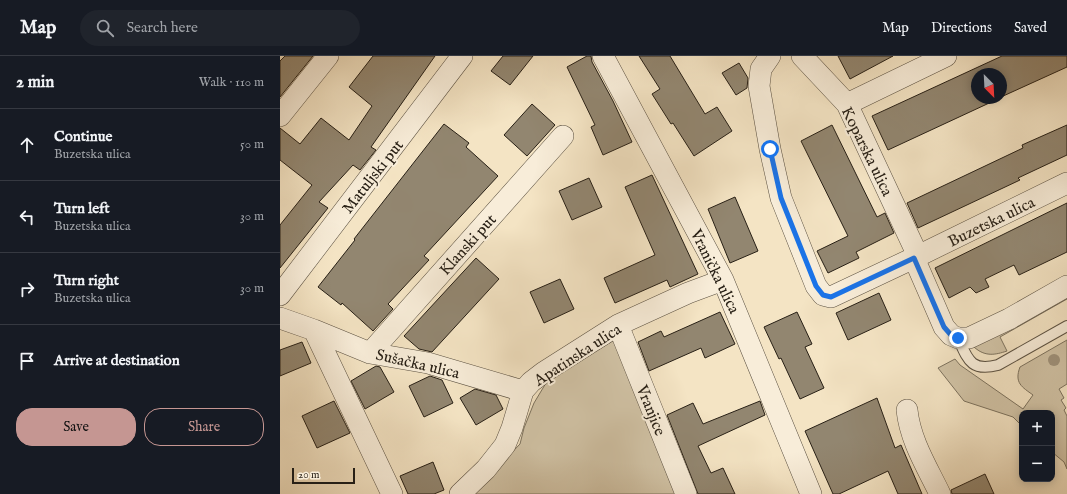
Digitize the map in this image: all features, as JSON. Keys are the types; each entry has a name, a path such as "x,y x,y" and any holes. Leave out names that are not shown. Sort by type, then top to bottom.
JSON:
{"street":[{"path":"280,116 328,56"},
{"name":"Matuljski put","path":"280,295 462,56"},
{"name":"Vranička ulica","path":"603,56 724,280 811,494"},
{"name":"Buzetska ulica","path":"770,56 761,69 760,86 770,149 781,198 816,286 823,295 831,297 1067,183"},
{"name":"Koparska ulica","path":"802,56 848,104 916,257"},
{"path":"848,104 946,56"},
{"name":"Klanski put","path":"370,353 563,136"},
{"path":"916,257 944,327 951,335 958,338 969,338 981,333 1067,286"},
{"name":"Apatinska ulica","path":"460,494 484,470 505,445 512,428 523,391 531,382 544,372 618,325 688,293 724,280"},
{"name":"Sušačka ulica","path":"280,318 370,353 428,363 523,391"},
{"name":"Vranjice","path":"618,325 686,494"},
{"path":"314,330 392,494"},
{"path":"907,410 908,423 913,438 940,494"}],"lane":[{"path":"958,338 970,363 978,367 988,368 998,365 1067,326"}],"shaded area":[{"path":"1067,294 1067,299 1000,337 1007,351 986,354 974,347"},
{"path":"616,339 680,494 472,494 520,444 524,428 534,403 546,383 554,376"},
{"path":"1067,340 1067,384 1059,389 1064,398 1061,400 1066,408 1064,410 1067,416 1067,469 1064,462 1055,454 1055,410 1019,410 1019,423 1013,417 964,401 938,368 955,359 960,365 1023,409 1033,395 1020,384 1018,372 1020,367"}],"building":[{"path":"285,56 313,56 280,97 280,61"},
{"path":"373,56 435,56 371,147 376,150 360,170 353,165 319,202 328,208 280,268 280,225 312,185 280,160 280,128 300,144 321,118 349,140 372,106 349,87"},
{"path":"503,56 533,56 510,85 491,71"},
{"path":"587,56 591,56 592,62 613,101 632,142 603,155 591,127 595,125 567,67"},
{"path":"639,56 670,56 705,114 717,107 732,131 694,156 652,94 660,89"},
{"path":"838,56 893,56 850,79"},
{"path":"1002,56 1067,56 1067,67 1007,94 1007,68 976,68"},
{"path":"739,63 748,78 747,88 736,95 722,73"},
{"path":"971,70 971,104 987,104 888,150 872,116"},
{"path":"532,104 555,125 527,156 504,135"},
{"path":"444,124 469,143 466,147 498,176 424,256 429,260 388,304 393,309 373,331 342,303 341,305 318,287"},
{"path":"832,125 877,217 885,213 894,233 856,252 859,258 828,273 817,251 848,236 801,141"},
{"path":"1067,125 1067,155 1018,178 1020,180 918,228 907,203 1023,148 1022,145"},
{"path":"652,175 698,274 670,287 667,280 615,303 604,278 655,255 625,187"},
{"path":"589,178 602,207 572,220 559,191"},
{"path":"735,197 758,251 730,263 708,209"},
{"path":"1067,203 1067,252 1019,275 1014,265 985,279 989,287 976,293 970,287 949,298 935,268"},
{"path":"476,258 499,279 432,352 419,349 404,336"},
{"path":"560,279 574,309 544,323 530,292"},
{"path":"879,293 891,320 848,340 836,313"},
{"path":"720,312 735,344 705,358 701,348 649,371 638,342 661,331 664,337"},
{"path":"797,312 812,344 805,347 824,388 800,399 781,358 779,359 764,327"},
{"path":"302,342 311,363 280,376 280,350"},
{"path":"376,366 380,367 394,392 365,409 351,381"},
{"path":"430,376 442,380 453,403 424,417 409,386"},
{"path":"475,389 496,395 503,409 476,425 460,398"},
{"path":"877,398 895,448 901,445 922,494 898,494 888,471 839,494 833,494 805,431"},
{"path":"334,401 350,433 317,448 302,416"},
{"path":"760,401 765,415 698,446 711,473 723,468 735,494 698,494 667,415 693,403 703,424"},
{"path":"433,462 444,490 434,494 408,494 400,476"},
{"path":"985,474 994,494 952,494 951,490"}],"route":[{"path":"770,149 781,198 816,286 823,295 831,297 914,258 944,327 951,335 958,338"}]}
